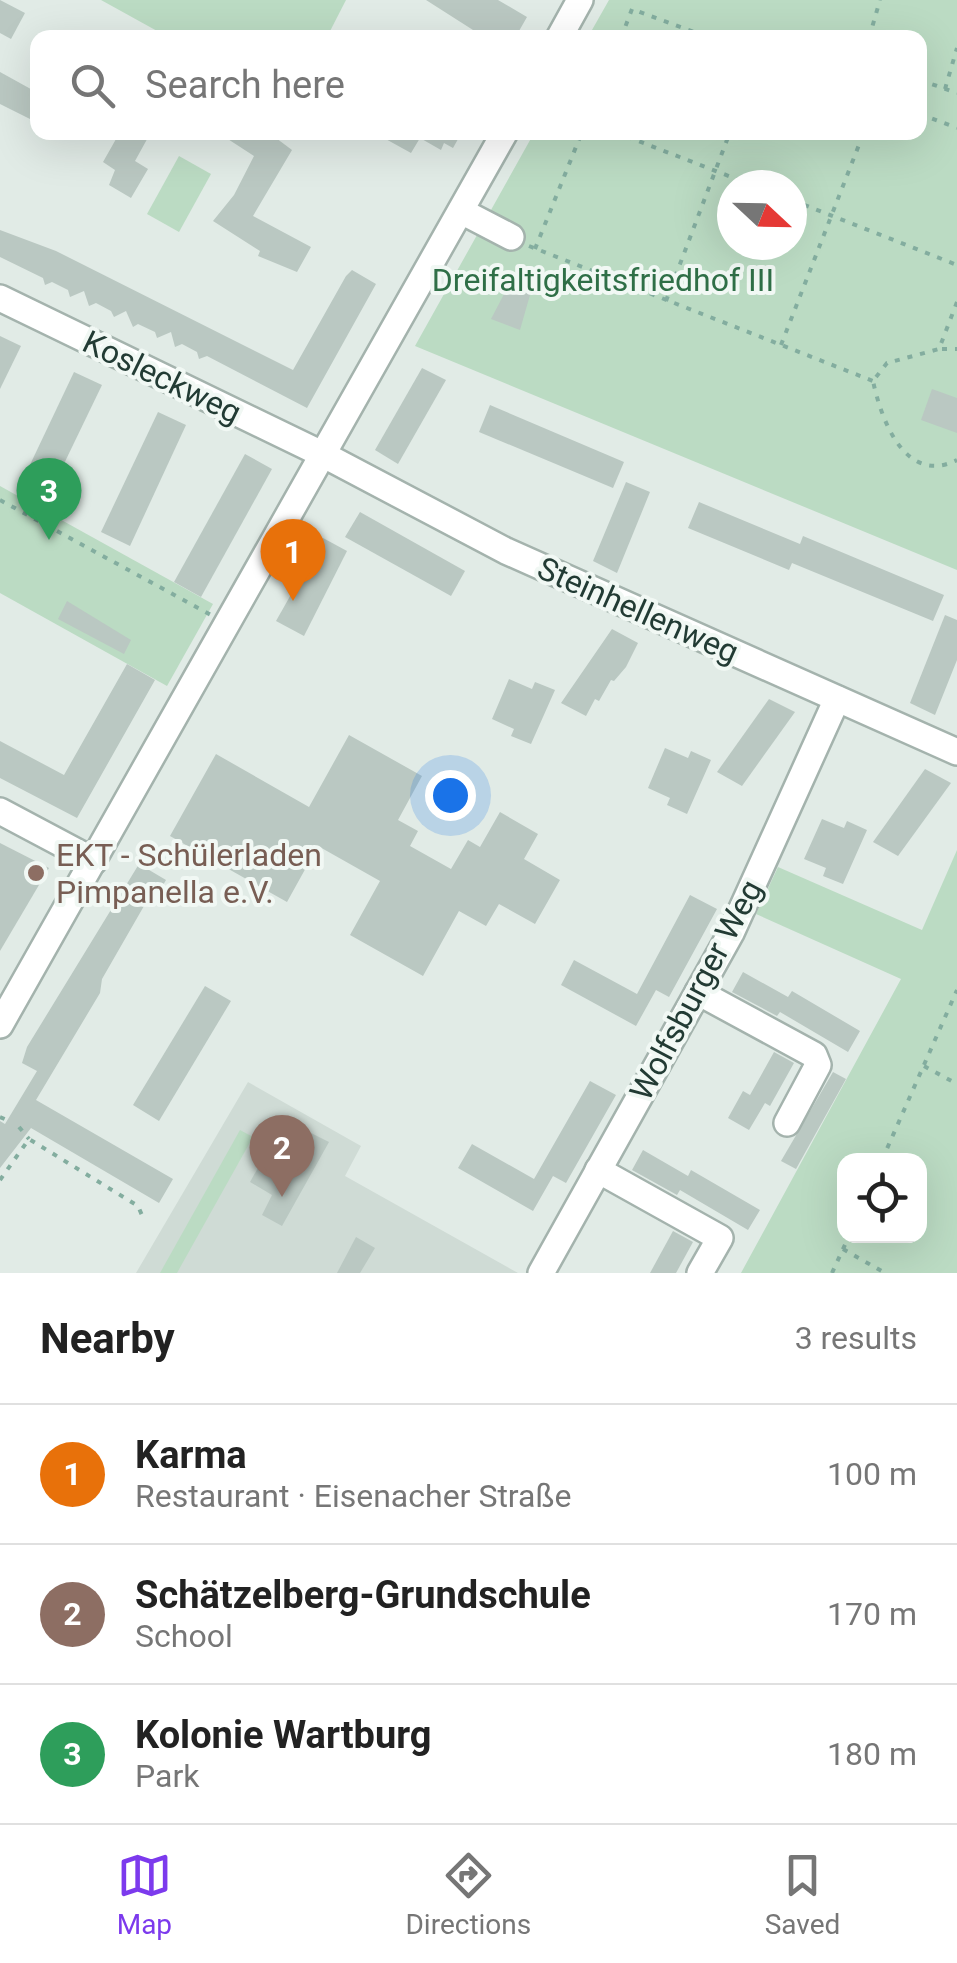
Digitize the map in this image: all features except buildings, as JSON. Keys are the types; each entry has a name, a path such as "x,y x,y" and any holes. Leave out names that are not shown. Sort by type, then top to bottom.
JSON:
{"street":[{"path":"563,30 580,0"},
{"path":"0,1026 502,140"},
{"path":"461,212 511,238"},
{"name":"Kosleckweg","path":"0,298 324,454"},
{"name":"Steinhellenweg","path":"324,454 506,551 957,752"},
{"name":"Wolfsburger Weg","path":"541,1273 758,877 838,699"},
{"path":"0,810 94,861"},
{"path":"698,992 814,1056 818,1064 787,1123"},
{"path":"598,1170 720,1238 700,1273"}],"path":[{"path":"871,30 880,0"},
{"path":"624,30 632,9 688,30"},
{"path":"946,89 957,48"},
{"path":"927,82 957,93"},
{"path":"927,117 957,128"},
{"path":"579,140 535,249 874,381"},
{"path":"636,140 716,171"},
{"path":"666,301 727,140"},
{"path":"781,345 861,140"},
{"path":"807,206 957,265"},
{"path":"939,349 957,302"},
{"path":"957,349 939,349 887,363 874,381 880,415 895,446 920,462 946,466 957,460"},
{"path":"0,500 213,616"},
{"path":"885,1153 957,990"},
{"path":"924,1066 957,1084"},
{"path":"0,1117 7,1120"},
{"path":"18,1127 29,1139 138,1206 144,1220"},
{"path":"0,1180 29,1139"},
{"path":"832,1273 845,1243"},
{"path":"842,1249 885,1273"}],"shaded area":[{"path":"248,1082 361,1146 345,1176 518,1273 136,1273"}],"green space":[{"path":"101,0 346,0 331,30 155,30"},
{"name":"Dreifaltigkeitsfriedhof III","path":"609,0 957,0 957,570 415,346 530,140 927,140 927,30 592,30"},
{"path":"179,156 211,174 179,232 147,214"},
{"path":"0,486 213,604 167,686 0,593"},
{"path":"957,850 957,1273 741,1273 901,979 756,914 778,867 922,930"},
{"path":"240,1130 253,1137 177,1273 160,1273"}],"place":[{"name":"Kolonie Wartburg","path":"49,540"},
{"name":"Karma","path":"293,601"},
{"name":"EKT - Schülerladen Pimpanella e.V.","path":"36,873"},
{"name":"Schätzelberg-Grundschule","path":"282,1197"}]}
